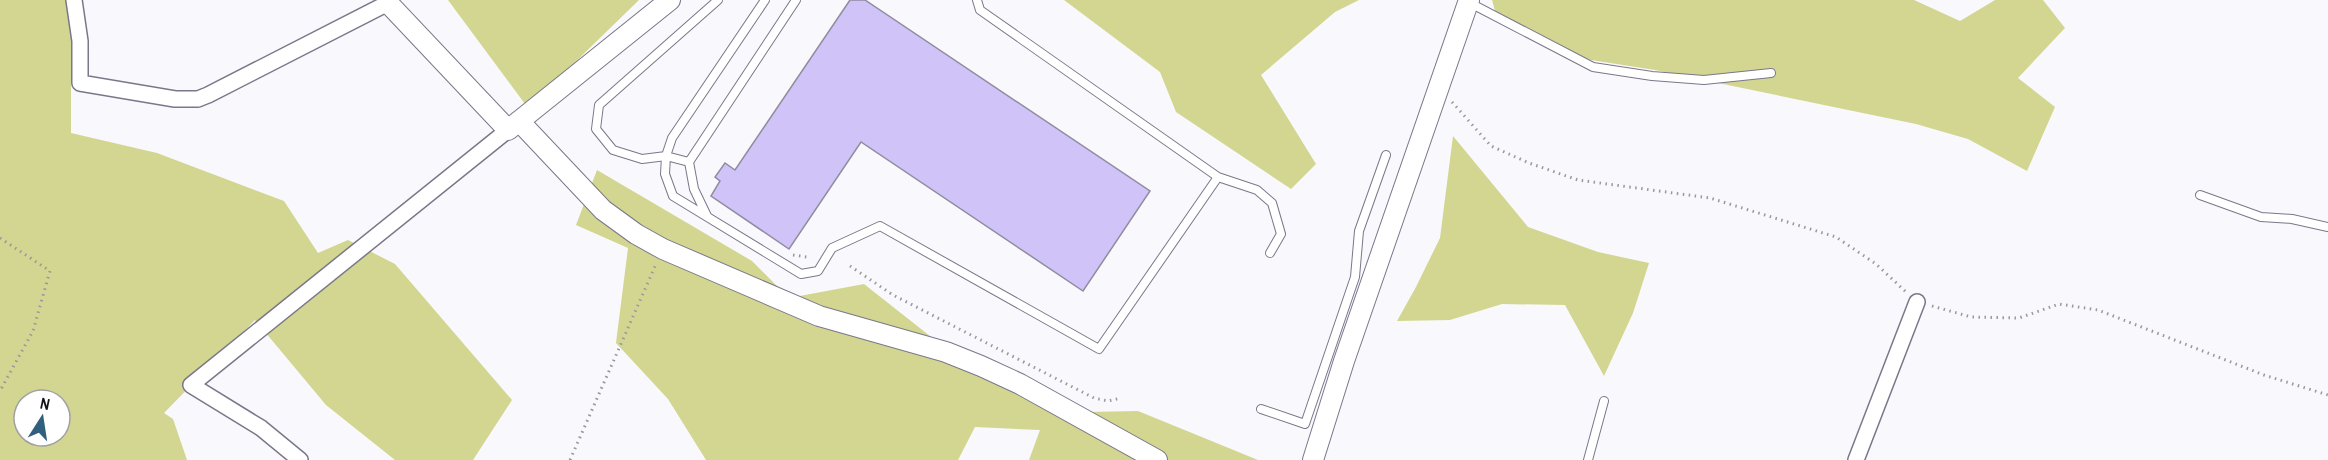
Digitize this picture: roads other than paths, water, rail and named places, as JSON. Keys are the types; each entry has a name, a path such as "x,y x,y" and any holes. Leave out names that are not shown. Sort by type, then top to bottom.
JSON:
{"street":[{"path":"74,0 80,40 80,83 183,100 208,95 388,3 603,210 628,229 663,249 819,316 946,352 981,366 1020,384 1157,460"},
{"path":"300,460 261,428 191,385 670,0"},
{"path":"1313,460 1348,350 1469,1"},
{"path":"1856,460 1917,302"}],"lane":[{"path":"689,162 666,156 642,159 613,150 596,129 599,105 718,0"},
{"path":"765,0 672,138 666,156 665,174 673,196 801,273 818,271 832,248 879,226 1099,349 1218,177"},
{"path":"707,217 694,189 689,162 796,0"},
{"path":"977,0 981,10 1218,177 1257,190 1272,203 1281,234 1270,253"},
{"path":"1469,1 1593,67 1652,76 1704,80 1771,73"},
{"path":"1261,409 1305,424 1355,276 1359,231 1386,155"},
{"path":"2200,195 2261,217 2292,219 2328,227"},
{"path":"1588,460 1604,400"}]}
